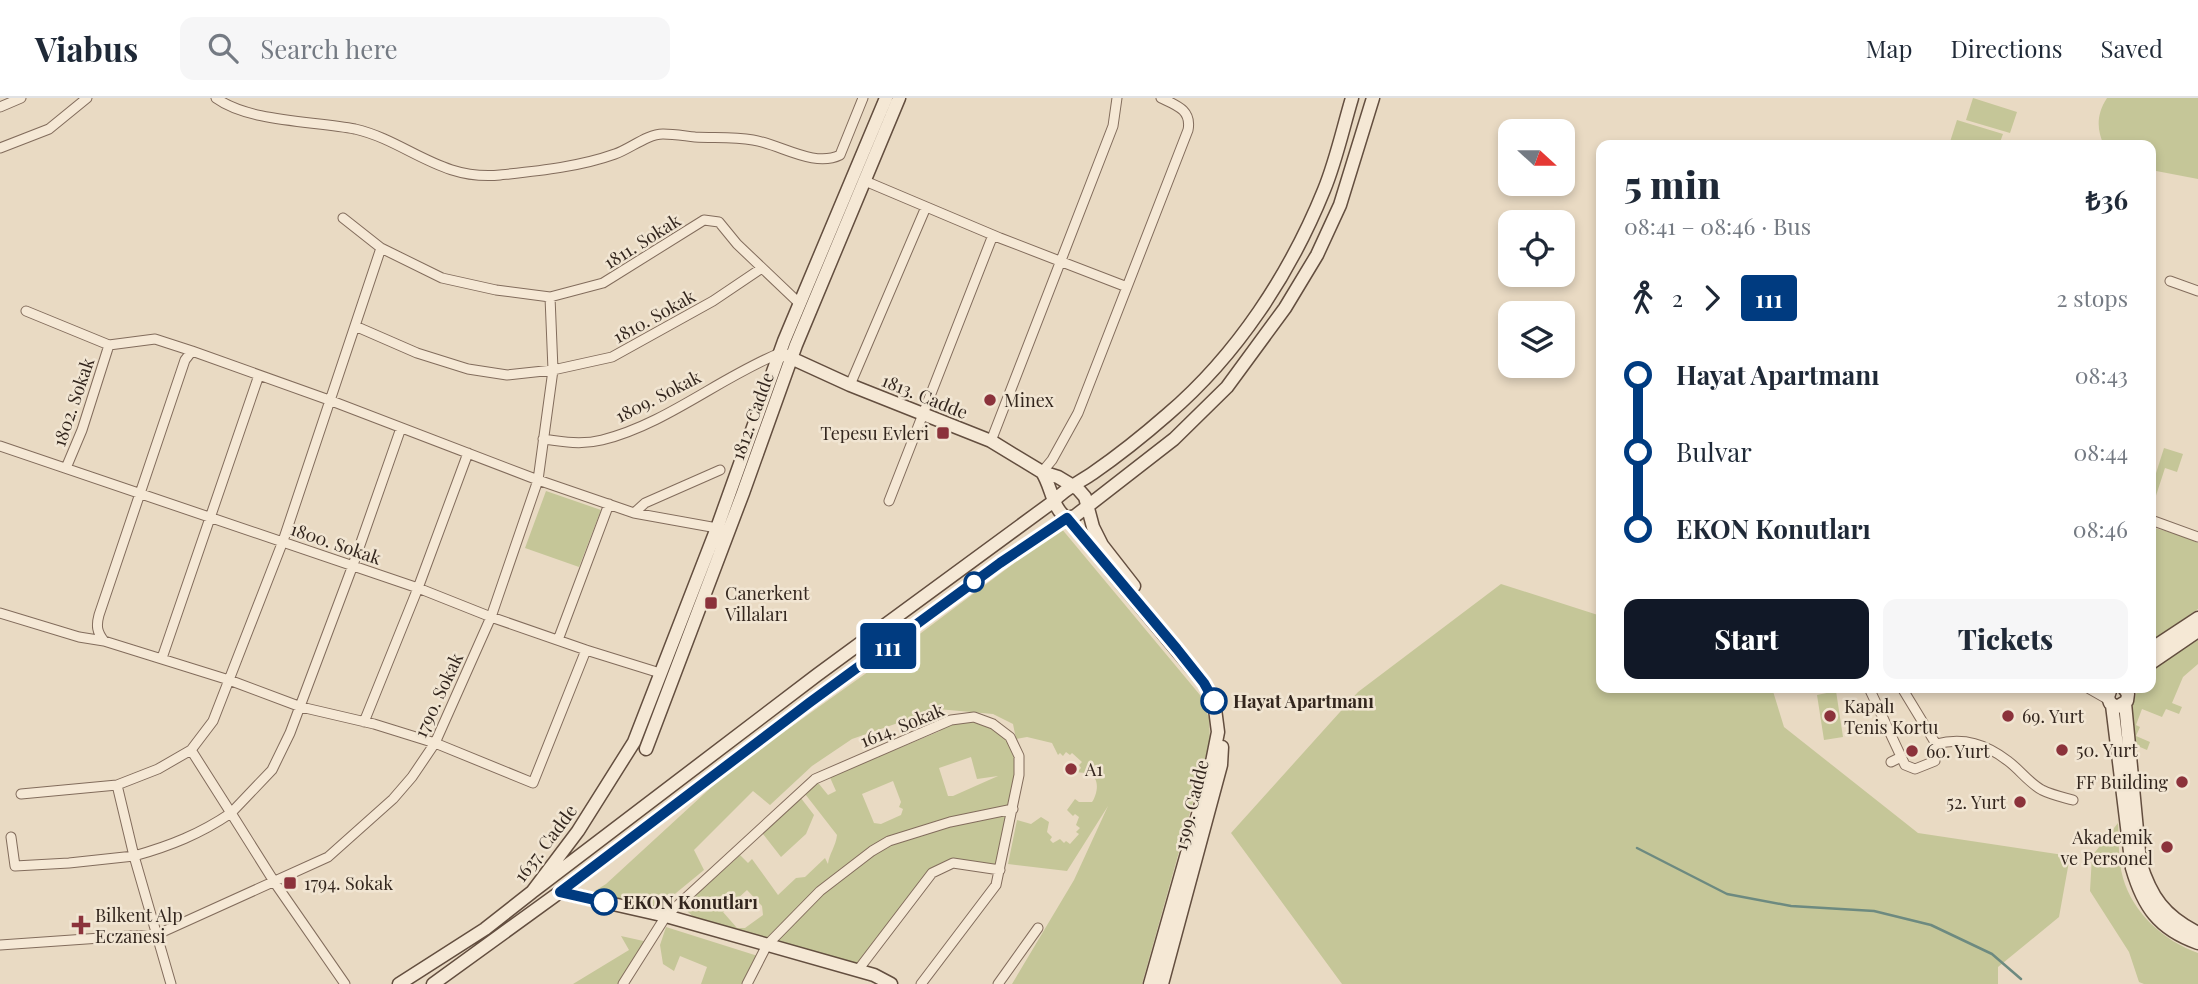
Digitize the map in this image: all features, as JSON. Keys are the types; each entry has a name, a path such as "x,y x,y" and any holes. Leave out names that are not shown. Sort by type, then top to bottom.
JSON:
{"street":[{"path":"0,107 21,98"},
{"path":"0,148 49,129 87,98"},
{"path":"216,98 228,107 356,130 442,168 475,175 498,175 580,163 614,154 660,134 757,140 830,160 840,155 863,98"},
{"name":"1812. Cadde","path":"646,749 674,677 785,356 800,304 886,98"},
{"name":"1812. Cadde","path":"660,673 785,356 865,181 899,98"},
{"path":"991,441 1113,126 1116,98"},
{"path":"1160,98 1184,111 1189,119 1189,127 1074,422 1042,472 1050,484 1057,511 1067,518 1075,516 1087,504 1174,439 1227,387 1285,308 1329,230 1357,153 1373,98"},
{"path":"532,892 817,675 1060,494 1074,487 1132,444 1207,378 1278,282 1305,232 1325,187 1352,98"},
{"path":"865,181 1127,287"},
{"path":"850,386 926,207"},
{"path":"343,218 381,248 442,278 550,298"},
{"name":"1811. Sokak","path":"550,298 603,283 705,220 719,222 737,244 800,304"},
{"path":"889,501 993,235"},
{"path":"21,794 117,785 158,769 191,750 213,721 283,541 381,248"},
{"name":"1810. Sokak","path":"355,326 417,353 468,369 507,376 553,370 612,357 713,300 762,268"},
{"path":"2170,281 2198,290"},
{"name":"1790. Sokak","path":"0,945 158,934 328,857 393,799 412,777 435,743 491,617 538,480 553,370 550,298"},
{"path":"26,311 109,345 155,339 634,513 717,528"},
{"name":"1802. Sokak","path":"66,468 109,345"},
{"path":"104,641 96,626 99,615 186,360 192,352"},
{"name":"1813. Cadde","path":"785,356 850,386 991,441 1042,472 1058,477 1074,487"},
{"name":"1809. Sokak","path":"543,439 571,443 600,441 663,414 747,367 785,356"},
{"path":"162,657 259,375"},
{"path":"11,837 15,866 134,856 170,846 207,829 231,813 249,796 272,769 302,707 401,428"},
{"name":"1800. Sokak","path":"0,446 353,565 586,650 660,673"},
{"path":"364,722 468,453"},
{"path":"634,513 645,503 720,470"},
{"path":"1074,487 1082,492 1087,504"},
{"path":"558,640 609,504"},
{"name":"1599. Cadde","path":"1087,504 1093,527 1102,545 1207,680 1219,701 1223,729 1220,765 1161,984"},
{"name":"1599. Cadde","path":"1067,518 1204,683 1216,710 1219,732 1210,772 1150,984"},
{"name":"1637. Cadde","path":"433,984 560,892 809,703 1000,563 1067,518"},
{"path":"2156,522 2198,537"},
{"path":"0,613 79,637 162,657 302,707 435,743 533,783 586,650"},
{"path":"2156,646 2198,618"},
{"path":"2156,660 2198,631"},
{"path":"660,673 674,677"},
{"name":"1637. Cadde","path":"399,984 485,929 532,892 578,831 635,742 660,673"},
{"path":"1872,693 1902,757 1910,768 1915,769 1936,761 1937,744 1905,693"},
{"path":"2120,695 2140,862 2157,902 2168,914 2198,933"},
{"path":"2120,695 2132,868 2139,891 2145,904 2164,925 2198,943"},
{"name":"1614. Sokak","path":"623,984 666,916 815,779 951,720 974,717 993,723 1010,737 1019,756 1019,775 1013,809 996,884 921,984"},
{"path":"1937,744 1952,740 1980,744 1997,754 2040,789 2073,800"},
{"path":"191,750 275,883 345,984"},
{"path":"1891,762 1902,757"},
{"path":"117,785 134,856 171,984"},
{"path":"747,984 767,945 820,891 854,863 889,841 950,822 1013,809"},
{"path":"858,970 932,873 953,863 1000,870"},
{"path":"560,892 666,916 858,970 891,984"},
{"path":"999,984 1038,928"}],"green space":[{"path":"1973,98 2017,112 2010,133 1966,120"},
{"path":"2107,98 2198,98 2198,179 2156,171 2156,140 2102,140 2099,121"},
{"path":"1957,120 2003,134 2001,140 1951,140"},
{"path":"2164,448 2183,454 2177,472 2165,468 2156,496 2156,473"},
{"path":"546,491 601,510 579,567 525,548"},
{"path":"1061,528 1200,695 1209,718 1210,741 1142,984 1012,984 1074,880 1108,806 1067,871 1008,864 1017,820 1031,824 1041,817 1049,822 1047,832 1053,843 1060,839 1070,844 1079,834 1076,832 1080,828 1076,825 1079,817 1075,814 1073,816 1067,810 1075,799 1079,802 1092,802 1097,783 1093,776 1077,772 1082,762 1072,753 1058,755 1052,743 1027,737 1016,739 1013,724 993,714 938,709 852,739 812,766 770,805 753,791 694,850 704,870 659,907 590,894 606,884 729,771 893,654"},
{"path":"2156,528 2198,543 2198,609 2156,638"},
{"path":"1501,584 1596,614 1596,693 1774,693 1784,727 1918,833 2070,856 2059,917 1998,967 1998,984 1342,984 1231,833 1358,692"},
{"path":"2198,640 2198,664 2183,677 2172,703 2182,707 2179,714 2166,709 2162,717 2142,709 2136,725 2140,727 2136,736 2150,742 2147,750 2133,744 2133,704 2136,693 2156,693 2156,667"},
{"name":"Kapalı Tenis Kortu","path":"1836,693 1843,737 1824,740 1817,695"},
{"path":"974,717 1010,737 1019,756 1000,870 953,863 931,874 856,965 697,920 688,912 685,904 721,867 726,868 740,855 748,863 752,859 778,895 796,878 805,877 825,858 828,864 837,835 802,790 815,779 828,795 836,791 828,773 873,759 940,731 939,725","holes":["971,757 977,779 998,776 948,796 939,768","893,781 901,802 899,807 903,809 901,815 881,824 874,823 862,794","747,890 762,906 763,915 745,928 737,928 723,912"]},
{"path":"797,793 814,815 806,834 781,857 763,834 783,815 780,810"},
{"path":"2118,823 2120,865 2128,891 2142,914 2162,933 2198,953 2198,984 2139,982 2129,952 2090,891 2092,856"},
{"path":"666,927 761,957 747,984 701,984 707,967 680,956 674,971 663,964 660,945"},
{"path":"621,936 648,942 622,984 573,984 629,950"}],"waterway":[{"path":"1637,848 1727,894 1791,906 1874,911 1931,925 1992,954 2021,979"}],"bus line":[{"name":"111","path":"604,902 560,892 809,703 1000,563 1067,518 1177,649 1204,683 1214,701"}],"place":[{"name":"Minex","path":"990,400"},
{"name":"Tepesu Evleri","path":"943,433"},
{"name":"Canerkent Villaları","path":"711,603"},
{"name":"Hayat Apartmanı","path":"1214,701"},
{"name":"Kapalı Tenis Kortu","path":"1830,716"},
{"name":"69. Yurt","path":"2008,716"},
{"name":"50. Yurt","path":"2062,750"},
{"name":"60. Yurt","path":"1912,751"},
{"name":"A1","path":"1071,769"},
{"name":"FF Building","path":"2182,782"},
{"name":"52. Yurt","path":"2020,802"},
{"name":"Akademik ve Personel","path":"2167,847"},
{"name":"1794. Sokak","path":"290,883"},
{"name":"EKON Konutları","path":"604,902"},
{"name":"Bilkent Alp Eczanesi","path":"81,925"}]}
